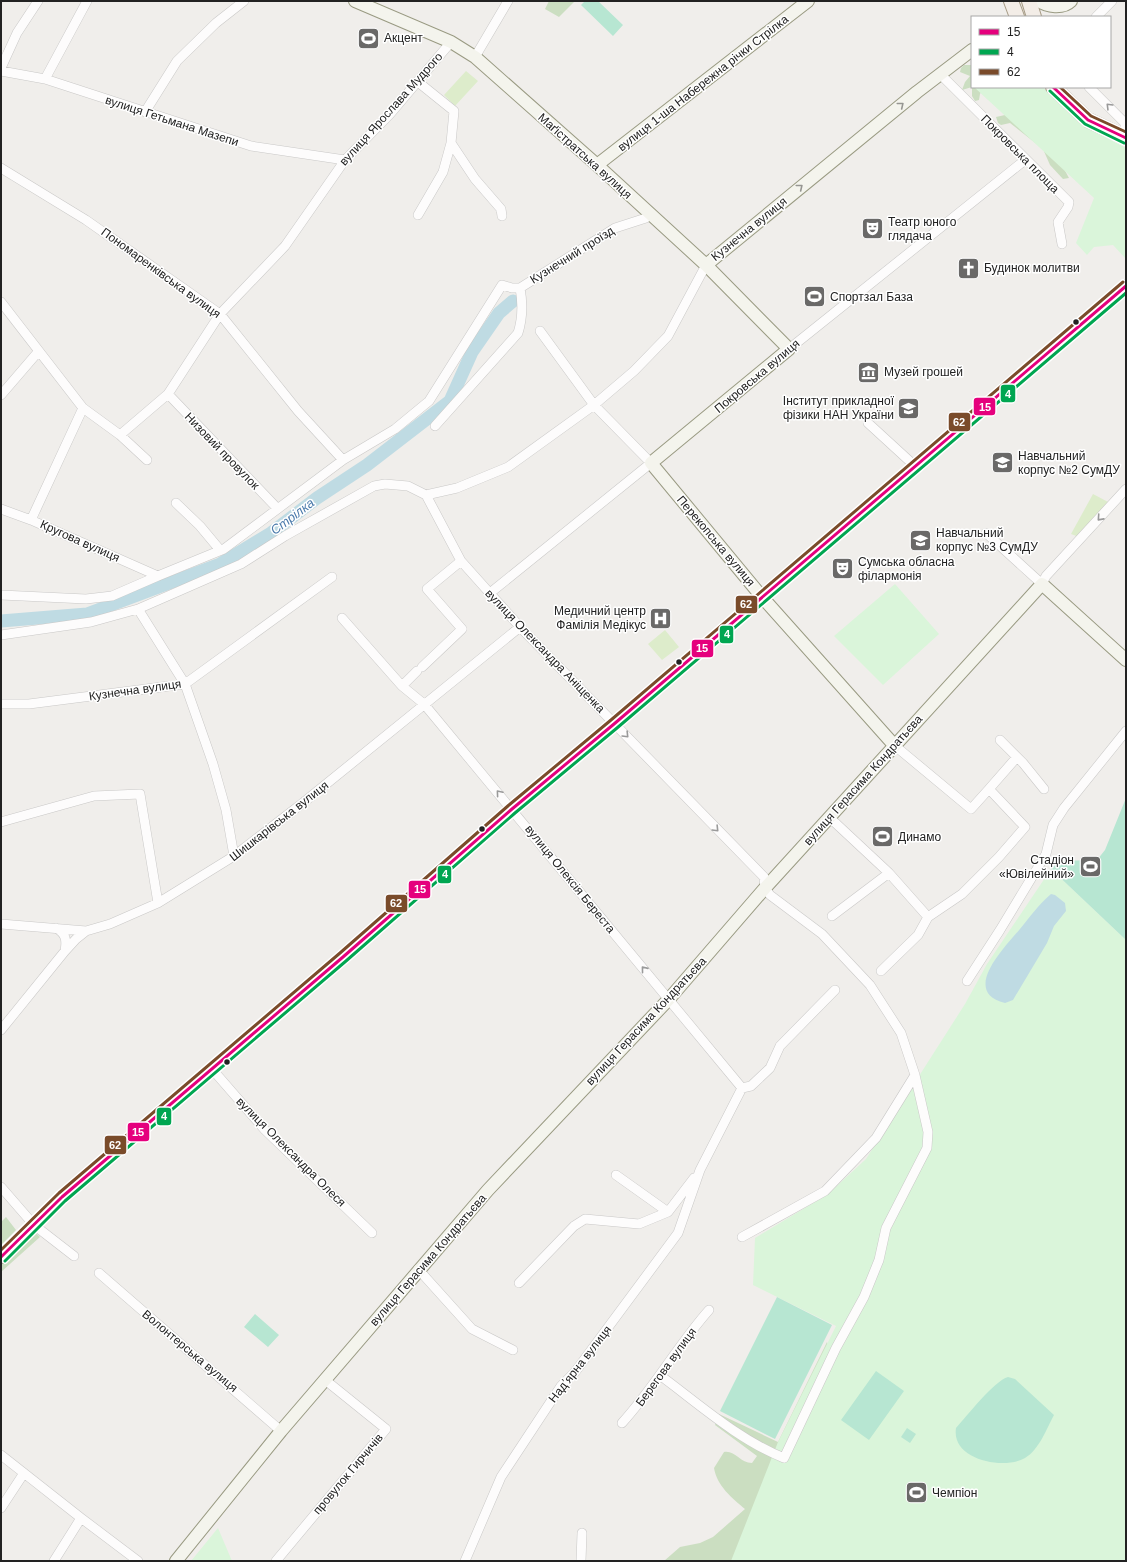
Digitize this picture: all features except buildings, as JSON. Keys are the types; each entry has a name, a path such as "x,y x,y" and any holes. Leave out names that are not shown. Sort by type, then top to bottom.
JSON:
{"main road":[{"path":"1011,1 1018,16"},
{"path":"1054,88 1088,120 1126,138"}],"street":[{"path":"1,68 17,32 38,1"},
{"path":"46,79 87,1"},
{"path":"145,112 176,61 216,23 244,1"},
{"name":"Маґістратська вулиця","path":"355,1 451,42 475,57 597,164 650,215 706,265 789,349"},
{"path":"475,57 508,1"},
{"name":"вулиця 1-ша Набережна річки Стрілка","path":"597,164 808,1"},
{"path":"1097,16 1112,1"},
{"path":"1020,16 1034,8 1070,2"},
{"name":"вулиця Ярослава Мудрого","path":"120,435 168,394 220,314 285,246 345,160 390,114 451,42"},
{"name":"Кузнечна вулиця","path":"426,495 457,488 508,467 594,405 634,371 668,336 706,265 940,74 971,51"},
{"name":"вулиця Гетьмана Мазепи","path":"1,71 46,79 252,146 345,160"},
{"name":"Покровська площа","path":"940,74 1069,202 1068,207 1058,222 1062,244"},
{"path":"418,82 454,111 451,143 443,172 418,215"},
{"path":"1090,88 1124,122 1126,127"},
{"path":"451,143 475,179 501,209 502,216"},
{"name":"Покровська вулиця","path":"490,593 789,349 1025,160"},
{"name":"Пономаренківська вулиця","path":"1,168 86,220 220,314 298,411 343,460"},
{"name":"Кузнечний проїзд","path":"435,426 518,333 522,320 520,288 615,228 646,218 650,215"},
{"path":"1,595 86,599 112,596 220,550 343,460 395,429 429,401 502,285 512,288 520,288"},
{"path":"1,1257 62,1197 343,957 512,809 916,467 1126,286"},
{"path":"1,302 38,352 83,408 120,435 146,460"},
{"name":"Перекопська вулиця","path":"540,331 594,405 651,463 762,597 894,745 971,808 989,789"},
{"path":"1,395 38,352"},
{"name":"Низовий провулок","path":"168,394 277,508"},
{"path":"31,520 83,408"},
{"path":"868,423 916,467"},
{"path":"1,635 91,622 138,609 241,564 285,536 374,486 385,484 408,486 426,495"},
{"name":"вулиця Герасима Кондратьєва","path":"176,1561 281,1430 418,1269 488,1190 669,1000 765,888 1042,584 1046,576 1126,490"},
{"name":"вулиця Олександра Аніщенка","path":"426,495 461,561 520,627 764,877 765,888"},
{"path":"176,503 200,526 220,550"},
{"name":"Кругова вулиця","path":"1,509 31,520 158,576"},
{"path":"986,533 1126,660"},
{"path":"402,686 462,629 427,589 461,561"},
{"name":"Кузнечна вулиця","path":"1,704 29,704 184,684 332,577"},
{"path":"138,609 184,684 214,764 226,810 234,856"},
{"path":"342,618 402,686 424,704"},
{"name":"Шишкарівська вулиця","path":"1,924 86,931 110,924 158,903 234,856 304,802 520,627"},
{"name":"вулиця Олексія Береста","path":"424,704 742,1088"},
{"path":"967,981 1046,854 1053,825 1064,808 1126,731"},
{"path":"1000,740 1017,757 1044,790"},
{"path":"881,971 918,935 928,917 962,894 1015,840 1025,827 989,789 1017,757"},
{"path":"1,822 94,796 140,794 158,903"},
{"path":"829,818 889,873 928,917"},
{"path":"832,916 889,873"},
{"path":"661,1376 715,1417 766,1451 784,1458 836,1348 864,1297 879,1260 886,1228 927,1148 928,1132 915,1075 901,1033 870,985 822,934 770,895 765,888"},
{"path":"56,928 65,935 67,943 66,951"},
{"path":"1,1030 76,939 86,931"},
{"path":"742,1088 751,1086 770,1068 780,1046 835,990"},
{"name":"вулиця Олександра Олеся","path":"212,1069 266,1130 372,1233"},
{"path":"742,1237 824,1191 876,1138 915,1075"},
{"name":"Надʼярна вулиця","path":"465,1561 501,1477 509,1464 562,1386 575,1372 678,1233 700,1170 742,1088"},
{"name":"Надʼярна вулиця","path":"668,1212 700,1170"},
{"path":"616,1175 668,1212"},
{"path":"1,1187 34,1225 74,1256"},
{"path":"519,1283 574,1226 585,1219 639,1224 668,1212"},
{"path":"418,1269 472,1328 513,1350"},
{"name":"Волонтерська вулиця","path":"98,1273 281,1430"},
{"name":"Берегова вулиця","path":"622,1423 661,1376 665,1366 695,1325 709,1310"},
{"name":"провулок Гирчичів","path":"276,1561 386,1429 324,1379"},
{"path":"1,1455 138,1561"},
{"path":"1,1508 24,1473"},
{"path":"54,1561 81,1518"},
{"path":"581,1561 582,1533"}],"green space":[{"path":"549,1 575,1 559,17 545,9"},
{"path":"585,1 598,1 623,25 613,36 581,5"},
{"path":"964,65 971,65 971,87 962,90 965,82 970,76 960,72"},
{"path":"466,71 478,81 455,106 444,95"},
{"path":"972,88 1001,88 1063,167 1069,178 1063,179 1050,165 1043,149 1010,123 1001,125 998,123 996,117 1005,115 981,92 979,100 975,101 972,96"},
{"path":"975,88 1044,88 1080,123 1126,148 1126,259 1113,245 1094,247 1087,255 1076,243 1094,198"},
{"path":"1093,494 1110,503 1079,537 1071,534"},
{"path":"895,584 939,634 883,685 834,636"},
{"path":"665,630 679,647 662,660 648,644"},
{"name":"Стадіон «Ювілейний»","path":"1126,798 1126,940 1051,869 1059,861 1097,860 1105,850"},
{"path":"1051,869 1126,940 1126,1561 731,1561 778,1442 836,1326 753,1285 755,1238 828,1194 866,1159 965,1004 987,964"},
{"path":"6,1217 16,1230 1,1245 1,1222"},
{"path":"34,1231 40,1237 1,1272 1,1263"},
{"path":"777,1297 832,1325 775,1439 720,1411"},
{"path":"255,1314 279,1335 268,1347 244,1327"},
{"path":"827,1342 893,1561 664,1561 680,1547 700,1543 713,1537 745,1509 730,1496 722,1486 718,1480 714,1468 724,1452 731,1453 744,1461 752,1463 757,1456 715,1425 719,1414 778,1442"},
{"path":"876,1371 904,1391 869,1440 841,1420"},
{"path":"1008,1377 1015,1379 1054,1415 1034,1450 1025,1458 1005,1463 981,1460 970,1455 962,1448 957,1439 956,1428 988,1392"},
{"path":"907,1428 916,1434 910,1443 901,1437"},
{"path":"218,1528 232,1561 191,1561"}],"water":[{"path":"1051,894 1055,895 1065,903 1066,911 1054,926 1047,943 1013,1000 1005,1003 992,997 986,989 986,979 990,969 1005,947 1038,907"}],"waterway":[{"name":"Стрілка","path":"1,621 87,614 220,564 271,533 317,498 367,465 450,401 472,352 499,313 513,301"}],"transit line":[{"name":"15","path":"1054,88 1088,120 1126,138"},
{"name":"62","path":"1061,88 1091,116 1126,132"},
{"name":"4","path":"1050,91 1085,124 1124,143"},
{"name":"62","path":"1,1250 59,1193 340,953 509,805 611,720 1123,282"},
{"name":"15","path":"1,1257 62,1197 343,957 512,809 614,724 1126,286"},
{"name":"4","path":"5,1261 65,1201 346,961 515,813 617,728 1126,293"}],"place":[{"name":"Акцент","path":"369,38"},
{"name":"Театр юного глядача","path":"872,229"},
{"name":"Будинок молитви","path":"968,268"},
{"name":"Спортзал База","path":"815,297"},
{"name":"Музей грошей","path":"869,372"},
{"name":"Інститут прикладної фізики НАН України","path":"909,408"},
{"name":"Навчальний корпус №2 СумДУ","path":"1002,463"},
{"name":"Навчальний корпус №3 СумДУ","path":"920,540"},
{"name":"Сумська обласна філармонія","path":"842,569"},
{"name":"Медичний центр Фамілія Медікус","path":"661,618"},
{"name":"Динамо","path":"883,837"},
{"name":"Стадіон «Ювілейний»","path":"1090,867"},
{"name":"Чемпіон","path":"917,1493"}]}
